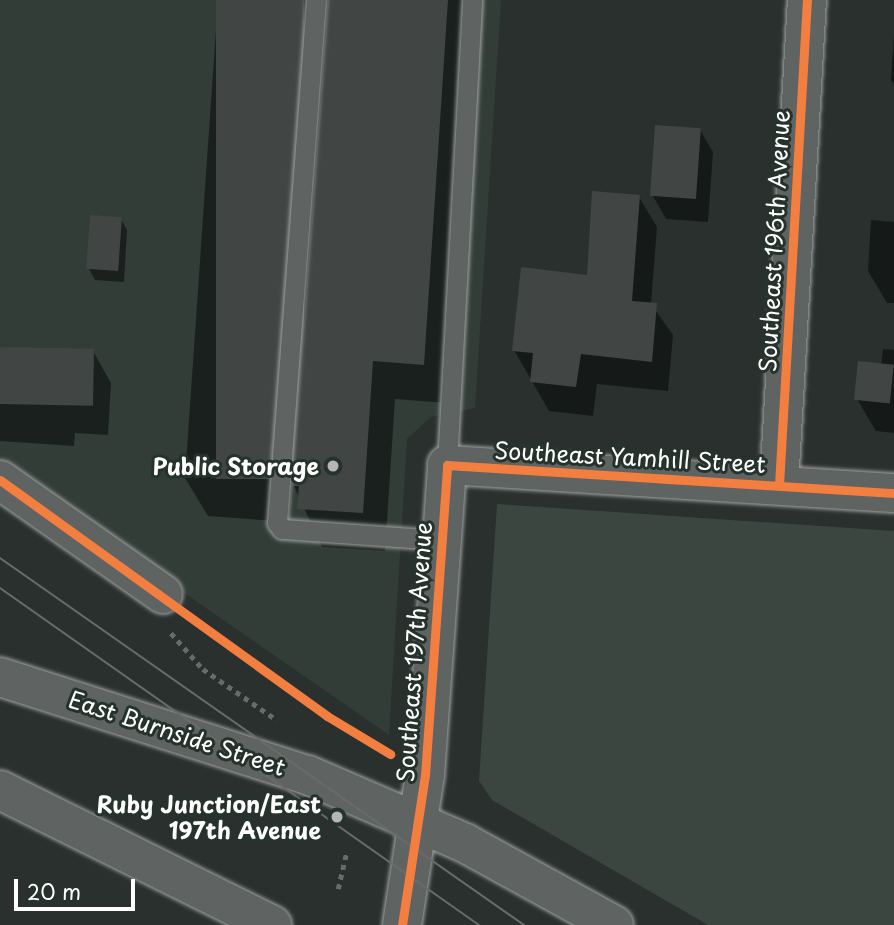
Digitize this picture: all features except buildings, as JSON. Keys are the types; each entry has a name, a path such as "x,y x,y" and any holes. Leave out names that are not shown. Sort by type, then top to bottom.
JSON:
{"street":[{"name":"Southeast 196th Avenue","path":"779,485 807,0"},
{"name":"Southeast 197th Avenue","path":"402,925 418,822 447,465"},
{"name":"Southeast Yamhill Street","path":"447,465 894,493"},
{"path":"0,480 160,608"},
{"name":"East Burnside Street","path":"0,677 308,775 418,822 614,925"},
{"path":"0,790 272,925"}],"lane":[{"path":"316,0 277,523 282,529 442,540"},
{"path":"447,465 472,0"}],"path":[{"path":"160,608 221,684 288,726"},
{"path":"338,889 347,851"}],"shaded area":[{"path":"0,0 501,0 475,408 431,417 407,439 389,735 0,465"},
{"path":"497,504 894,531 894,925 708,925 492,800 479,781"}],"tram line":[{"path":"0,558 524,925"},
{"path":"0,588 479,925"}],"cycle path":[{"path":"779,485 807,0"},
{"path":"402,925 425,775 447,465 894,493"},
{"path":"0,480 327,716 390,754"}],"place":[{"name":"Public Storage","path":"333,466"},
{"name":"Ruby Junction/East 197th Avenue","path":"337,817"}]}
